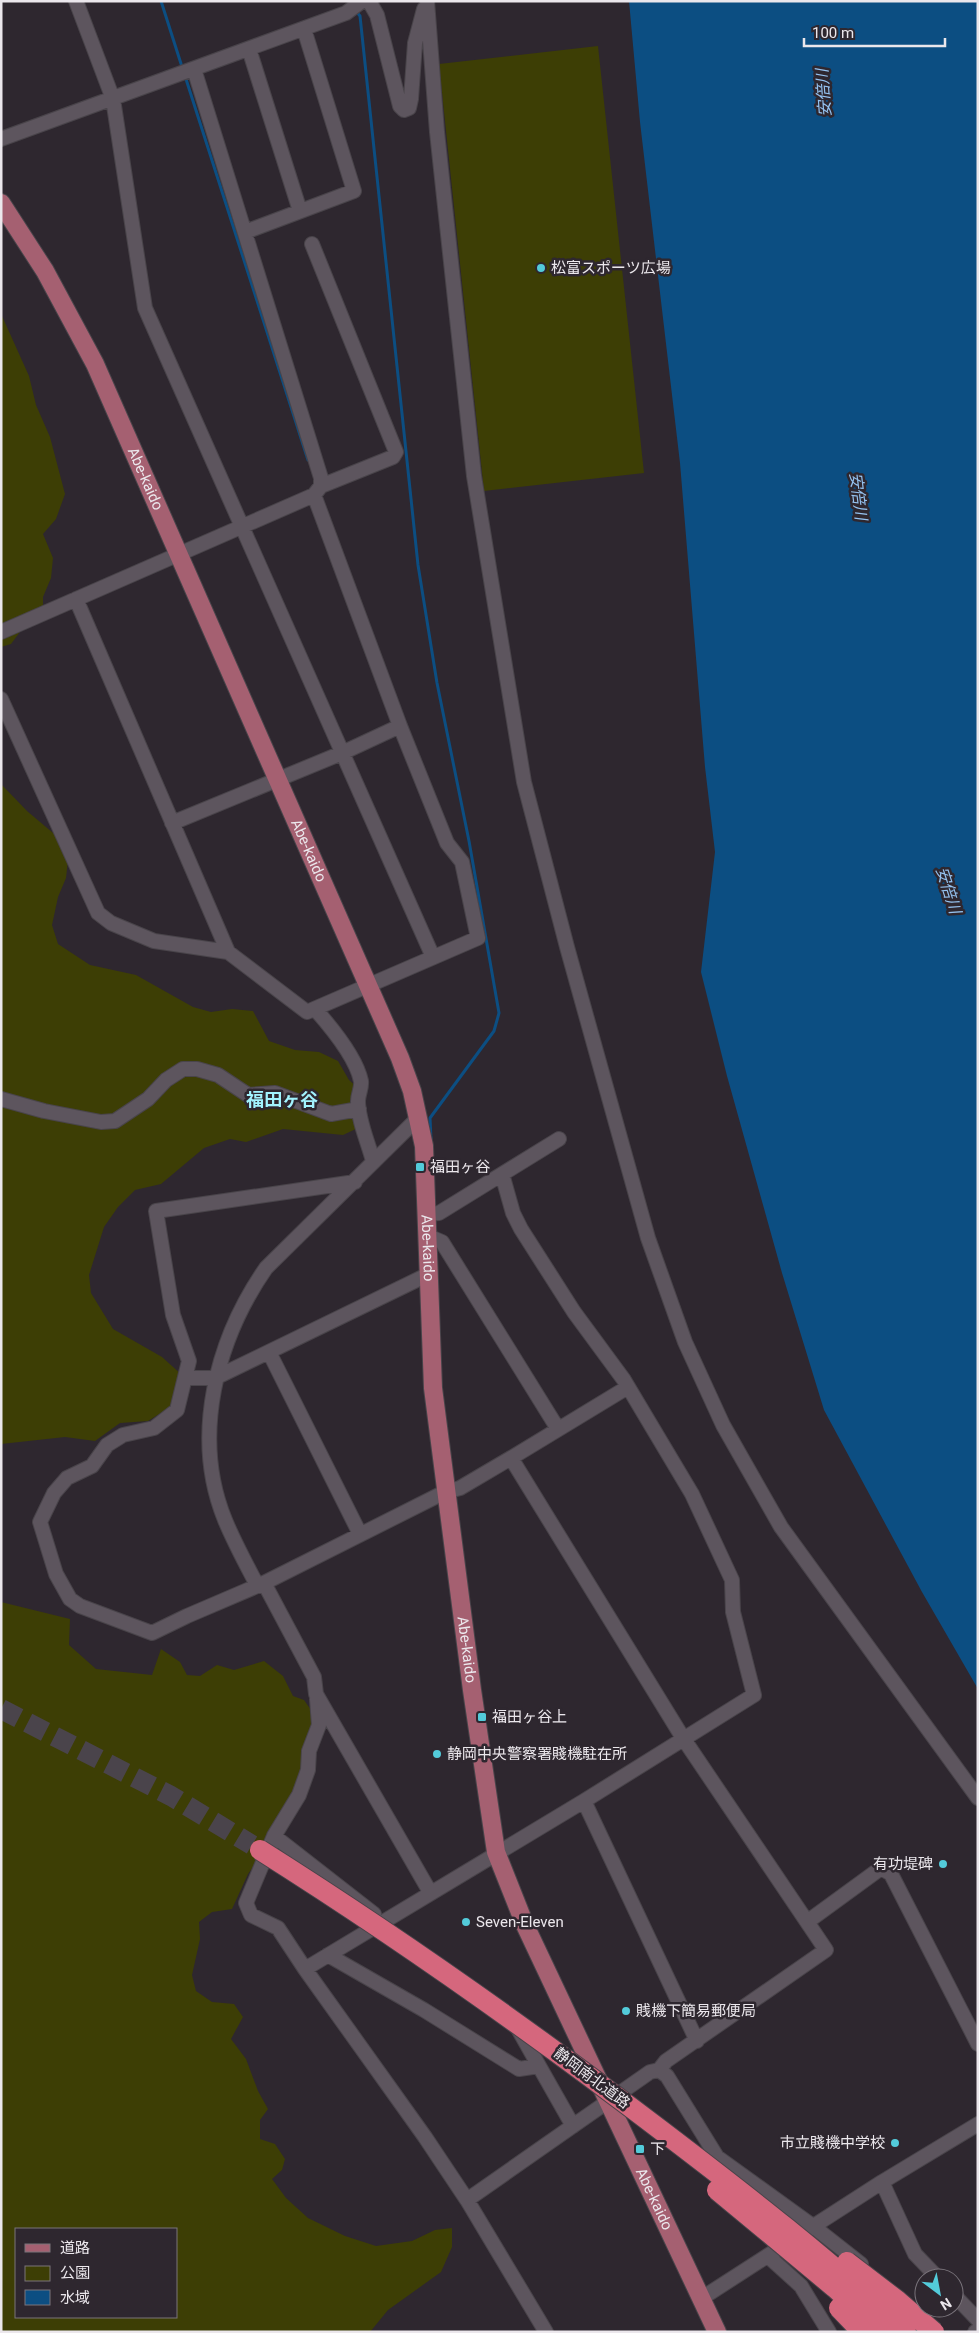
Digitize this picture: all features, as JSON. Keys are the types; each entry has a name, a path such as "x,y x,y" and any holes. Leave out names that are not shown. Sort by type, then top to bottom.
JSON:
{"highway":[{"name":"静岡南北道路","path":"258,1852 515,2028 768,2222 845,2276 906,2332"},
{"name":"静岡南北道路","path":"768,2222 883,2332"},
{"path":"768,2222 862,2332"},
{"path":"768,2222 848,2263 898,2301 934,2332"}],"main road":[{"name":"Abe-kaido","path":"1,203 45,272 94,364 400,1058 412,1091 424,1146 433,1388 445,1492 452,1523 472,1690 496,1852 525,1925 717,2332"}],"street":[{"path":"76,1 114,99 145,308 434,957"},
{"path":"1,140 304,29 359,5 377,15 400,106 404,110 409,108 411,99 415,43 427,1"},
{"path":"427,1 437,132 474,476 524,782 567,947 648,1238 685,1342 719,1416 781,1527 978,1798"},
{"path":"244,232 354,191 304,29"},
{"path":"249,49 300,212"},
{"path":"1,699 98,913 111,923 154,941 228,952 307,1012 478,938 462,862 447,844 400,726 317,490 321,478 194,69"},
{"path":"1,632 243,527 317,490 393,457 396,452 312,244"},
{"path":"76,599 228,952"},
{"path":"172,823 342,753 400,726"},
{"path":"315,1010 336,1032 361,1083 358,1099 359,1109 373,1161"},
{"path":"1,1099 63,1115 101,1122 115,1121 148,1099 166,1080 183,1069 197,1069 218,1075 248,1095 275,1093 332,1114 359,1109"},
{"path":"418,1118 266,1268 253,1287 237,1318 215,1378 210,1420 210,1453 214,1484 225,1520 314,1677 319,1725 309,1751 308,1770 299,1795 274,1836 246,1903 250,1914 278,1928 305,1969 425,2137 467,2200 546,2332"},
{"path":"427,1214 439,1213 559,1139"},
{"path":"305,1969 496,1852 584,1801 754,1694 733,1612 732,1580 692,1494 628,1387 574,1312 521,1229 513,1213 502,1174"},
{"path":"354,1182 156,1211 173,1315 189,1361 177,1410 154,1428 123,1435 107,1445 92,1466 67,1478 54,1494 40,1522 49,1556 70,1599 80,1606 152,1633 261,1584 445,1492 460,1488 628,1387"},
{"path":"428,1236 442,1242 558,1429"},
{"path":"185,1378 215,1378 429,1274"},
{"path":"269,1352 360,1534"},
{"path":"467,2200 650,2072 659,2070 666,2061 826,1950 682,1738 511,1458"},
{"path":"316,1694 430,1892"},
{"path":"584,1801 697,2041"},
{"path":"274,1836 383,1921 503,2007 510,2014 573,2126"},
{"path":"808,1922 881,1868 891,1874 978,2044"},
{"path":"328,1955 424,2010 518,2069 539,2066"},
{"path":"659,2070 667,2076 717,2157 814,2227 946,2332"},
{"path":"702,2298 769,2257 882,2182 978,2124"},
{"path":"882,2182 915,2254 928,2268"},
{"path":"769,2257 801,2286 830,2332"},
{"path":"964,2305 978,2320"}],"green space":[{"name":"松富スポーツ広場","path":"598,46 644,473 484,491 439,64"},
{"path":"1,289 2,316 29,376 36,405 50,437 65,494 56,519 43,534 53,558 51,578 43,597 43,612 26,624 11,644 1,647"},
{"path":"1,784 27,811 59,838 68,860 66,878 58,897 52,925 58,944 90,965 136,975 193,1007 211,1012 232,1009 253,1011 269,1041 295,1050 319,1052 338,1061 349,1080 358,1088 366,1113 360,1127 343,1135 283,1129 246,1142 230,1139 204,1148 161,1184 135,1190 118,1207 104,1227 89,1275 91,1293 113,1329 162,1357 182,1375 172,1406 148,1421 120,1423 95,1441 65,1437 1,1444"},
{"path":"1,1602 70,1619 69,1645 96,1669 152,1675 161,1649 180,1662 187,1675 200,1676 217,1665 234,1670 264,1661 283,1676 293,1696 304,1700 316,1717 295,1792 267,1847 248,1874 232,1909 212,1912 199,1922 200,1939 192,1975 196,1991 212,2002 234,2004 243,2017 231,2039 246,2059 258,2091 268,2109 260,2120 260,2139 275,2144 285,2159 282,2170 272,2179 286,2198 308,2218 345,2236 376,2246 412,2241 435,2230 452,2228 452,2247 441,2272 388,2310 370,2332 1,2332"}],"water":[{"name":"安倍川","path":"629,1 978,1 978,1689 922,1592 824,1410 782,1273 727,1076 701,972 715,852 705,767 680,463 640,122"}],"waterway":[{"path":"161,1 183,70"},
{"path":"356,11 360,16 418,565 437,683 469,841 499,1013 494,1031 430,1118 431,1139"},
{"path":"185,76 308,460"}],"tunnel":[{"path":"1,1709 171,1796 252,1845"}],"place":[{"name":"松富スポーツ広場","path":"541,268"},
{"name":"福田ヶ谷","path":"420,1167"},
{"name":"福田ヶ谷上","path":"482,1717"},
{"name":"静岡中央警察署賤機駐在所","path":"437,1754"},
{"name":"有功堤碑","path":"943,1864"},
{"name":"Seven-Eleven","path":"466,1922"},
{"name":"賎機下簡易郵便局","path":"626,2011"},
{"name":"市立賤機中学校","path":"895,2143"},
{"name":"下","path":"640,2149"}],"district":[{"name":"福田ヶ谷","path":"282,1100"}]}
